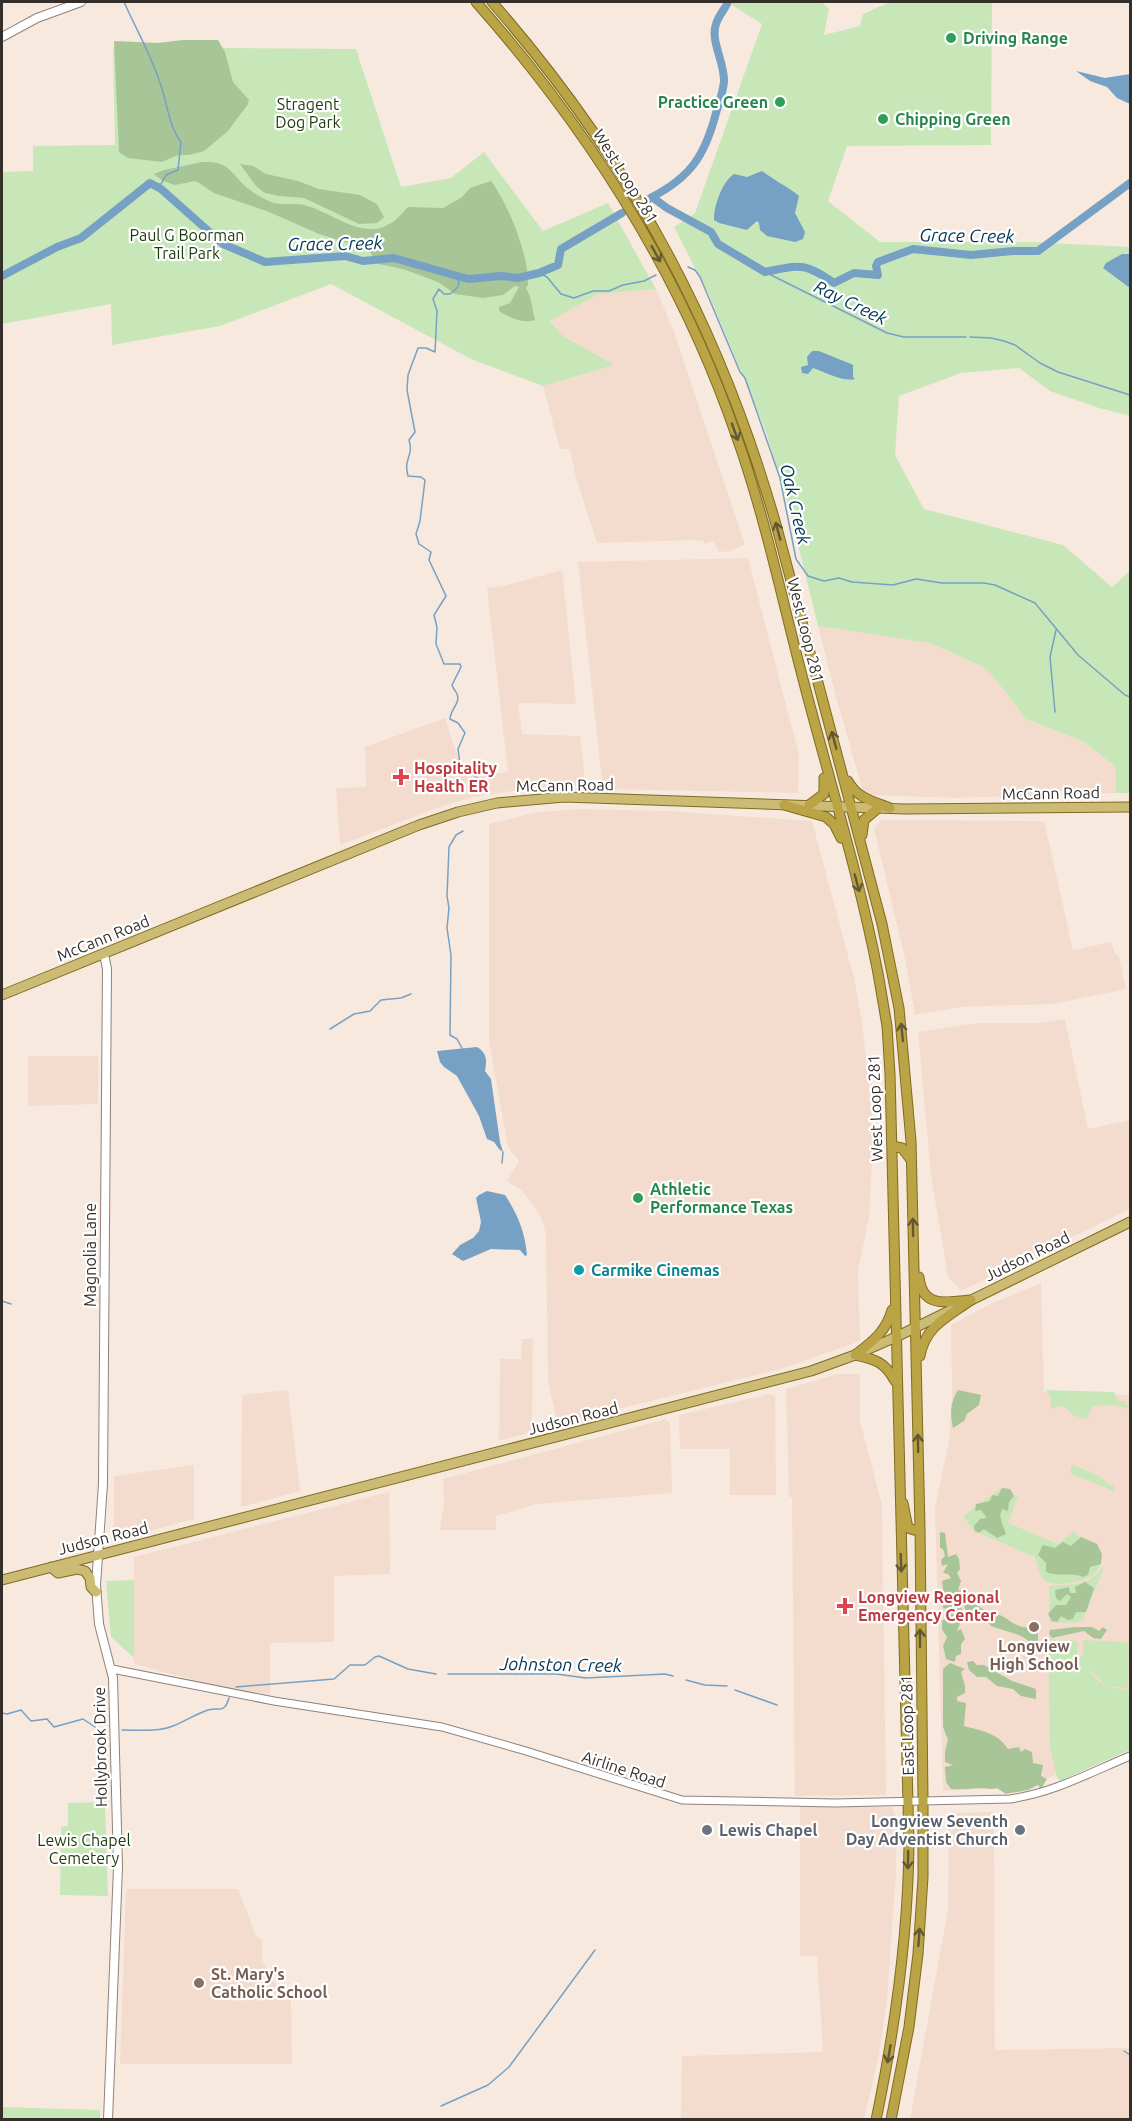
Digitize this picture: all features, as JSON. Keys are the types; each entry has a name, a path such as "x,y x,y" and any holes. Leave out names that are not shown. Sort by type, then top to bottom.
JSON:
{"highway":[{"name":"West Loop 281","path":"476,2 510,40 570,117 636,218 675,290 704,352 740,444 769,544 873,946 885,1010 890,1074 896,1337"},
{"name":"West Loop 281","path":"492,2 562,87 647,213 715,348 742,416 767,491 863,852 898,1000 908,1095 912,1165 916,1327"},
{"path":"510,40 526,50 556,89 562,87"},
{"path":"570,117 574,115 578,117 599,148 612,158"},
{"path":"704,352 712,356 731,401 742,416"},
{"path":"769,544 777,552 784,584 792,584"},
{"path":"790,629 799,633 806,658 813,662"},
{"path":"809,805 825,790 822,754"},
{"path":"841,767 857,794 890,808"},
{"path":"784,805 830,820 849,855"},
{"path":"863,852 863,821 866,816 878,808"},
{"path":"892,1146 904,1149 912,1165"},
{"path":"914,1251 919,1268 920,1285 929,1298 941,1302 971,1300"},
{"path":"855,1355 884,1330 895,1299"},
{"path":"917,1374 922,1347 927,1335 971,1300"},
{"name":"East Loop 281","path":"891,2120 909,2027 921,1917 923,1801 916,1327"},
{"name":"East Loop 281","path":"876,2120 902,1967 907,1899 908,1802 896,1337"},
{"path":"855,1355 872,1358 882,1363 897,1383"},
{"path":"899,1489 907,1527 911,1530 920,1528"},
{"path":"902,1967 907,1968 910,1972 909,2027"},
{"path":"881,2120 885,2075"}],"main road":[{"path":"2,37 37,18 81,2"},
{"name":"McCann Road","path":"2,995 419,825 486,806 519,800 564,796 961,810 1131,807"},
{"name":"Magnolia Lane","path":"97,1556 103,1503 107,969 104,954"},
{"name":"Judson Road","path":"2,1580 778,1380 855,1355 896,1337 1131,1222"},
{"name":"Hollybrook Drive","path":"97,1556 96,1592 100,1630 112,1669 118,1867 108,2120"},
{"path":"51,1567 58,1573 77,1569 85,1571 90,1578 91,1587 96,1592"}],"street":[{"name":"Airline Road","path":"112,1669 274,1701 442,1727 678,1800 743,1803 998,1801 1036,1795 1064,1786 1131,1756"}],"shaded area":[{"path":"656,289 675,334 745,545 727,552 718,551 714,541 705,544 704,541 695,540 597,543 576,478 570,449 560,449 543,386 615,365 563,336 550,320 598,294"},
{"path":"748,558 799,755 798,793 603,789 578,562"},
{"path":"562,570 576,704 518,703 522,734 580,736 586,787 531,788 474,797 440,807 340,845 336,788 366,787 365,747 445,718 464,776 508,772 487,588 504,586"},
{"path":"818,626 930,643 982,666 992,675 1026,719 1082,741 1115,766 1116,793 955,798 868,795 863,791"},
{"path":"580,809 669,811 812,821 854,978 862,1021 872,1119 872,1162 869,1217 858,1271 860,1341 784,1368 558,1424 548,1383 546,1235 542,1219 532,1203 521,1190 507,1181 519,1161 508,1147 489,1041 489,824 538,812"},
{"path":"881,820 1044,821 1073,950 1111,942 1119,957 1126,989 1051,1004 961,1007 915,1015 905,958 874,829"},
{"path":"1065,1019 1088,1129 1130,1120 1130,1209 961,1291 948,1277 931,1176 918,1032 977,1023 1037,1023"},
{"path":"28,1056 98,1056 98,1104 28,1106"},
{"name":"Longview High School","path":"1041,1283 1044,1392 1130,1395 1130,1746 1031,1785 943,1791 935,1508 949,1441 952,1392 951,1325 992,1303"},
{"path":"522,1339 533,1339 532,1433 499,1440 500,1359 521,1359"},
{"path":"838,1374 860,1374 860,1421 882,1505 886,1795 795,1796 792,1497 789,1497 786,1389"},
{"path":"288,1390 300,1491 241,1507 242,1395"},
{"path":"769,1394 775,1396 776,1495 730,1495 730,1449 680,1449 679,1415"},
{"path":"666,1419 670,1423 672,1493 536,1504 496,1516 496,1530 440,1530 444,1503 443,1479"},
{"path":"194,1465 194,1519 116,1540 114,1534 114,1476"},
{"path":"389,1492 390,1574 334,1576 334,1642 270,1643 270,1695 198,1681 134,1664 134,1557"},
{"path":"800,1807 892,1807 897,1819 896,1872 887,1999 879,2055 864,2119 681,2119 682,2056 823,2052 817,1956 800,1956"},
{"path":"994,1812 995,2050 1130,2048 1130,2119 910,2119 948,1909 949,1813"},
{"name":"St. Mary's Catholic School","path":"129,1889 238,1889 256,1936 262,1940 262,1960 285,2000 291,2000 292,2064 120,2064 126,1891"}],"green space":[{"path":"727,2 822,2 829,9 824,35 860,26 863,14 890,2 992,2 991,145 847,146 828,201 880,242 1031,242 1130,247 1130,416 1050,391 1019,368 961,373 899,396 895,455 924,509 1063,545 1112,587 1130,571 1130,793 1116,793 1115,766 1082,741 1026,719 992,675 982,666 930,643 818,626 790,512 765,429 709,295 674,227 695,213 762,24"},
{"path":"218,40 225,52 233,82 249,100 248,104 228,131 204,151 178,155 162,162 128,158 119,152 114,41 157,43"},
{"name":"Paul G Boorman Trail Park","path":"113,47 356,49 401,187 451,178 484,152 543,231 608,203 656,289 598,294 550,321 563,336 615,365 543,386 471,359 331,284 220,326 112,345 111,304 2,324 2,172 33,171 33,146 115,145"},
{"path":"202,162 222,164 250,190 271,202 308,206 349,224 370,229 381,228 391,223 408,207 443,208 462,197 470,188 491,181 505,203 517,231 525,260 528,285 526,288 531,299 535,320 517,320 499,311 499,307 510,303 519,287 515,286 503,295 483,298 455,294 438,282 403,269 378,264 370,252 358,246 319,234 269,212 214,193 195,181 175,185 163,181 154,174"},
{"path":"240,164 253,166 266,174 298,181 319,189 360,195 377,204 384,217 377,223 359,224 304,198 265,193 256,186"},
{"path":"958,1390 981,1395 979,1405 967,1414 964,1421 953,1428 951,1409"},
{"path":"1046,1390 1114,1392 1118,1401 1124,1401 1126,1405 1130,1405 1130,1409 1101,1405 1092,1407 1088,1417 1083,1419 1073,1415 1065,1407 1057,1406 1051,1409 1051,1399"},
{"path":"1074,1465 1101,1477 1114,1486 1114,1491 1070,1473 1071,1466"},
{"path":"1002,1488 1010,1489 1014,1496 1009,1502 1008,1511 1002,1509 1000,1515 1006,1534 997,1538 984,1529 979,1533 975,1531 974,1526 980,1519 987,1518 981,1510 975,1511 976,1504 990,1501 992,1495 998,1496"},
{"path":"1000,1489 1018,1497 1008,1523 1058,1544 1074,1531 1096,1548 1101,1563 1096,1572 1088,1578 1075,1582 1054,1584 1048,1582 1043,1579 1035,1557 974,1531 963,1516"},
{"path":"940,1532 945,1533 948,1557 956,1554 959,1559 960,1569 957,1573 961,1581 958,1590 964,1591 958,1599 964,1614 957,1631 961,1629 965,1639 961,1644 961,1654 956,1656 955,1662 946,1659 943,1646 947,1637 942,1630 942,1621 948,1617 947,1609 943,1608 942,1581 951,1578 948,1574 943,1573 948,1564 942,1566 941,1560 945,1556 943,1549 940,1548"},
{"path":"1081,1537 1097,1544 1102,1554 1101,1564 1090,1567 1088,1575 1083,1577 1046,1572 1046,1563 1038,1555 1043,1545 1055,1548 1063,1542 1071,1546"},
{"path":"1104,1568 1083,1619 1076,1623 1050,1622 1049,1586 1085,1582"},
{"path":"134,1580 134,1658 111,1637 106,1581"},
{"path":"1085,1582 1094,1588 1086,1612 1076,1612 1073,1619 1068,1620 1061,1616 1057,1622 1052,1621 1048,1614 1056,1605 1066,1605 1071,1597 1067,1594 1060,1601 1056,1598 1055,1590 1069,1587 1070,1593 1076,1593 1075,1587"},
{"path":"970,1600 989,1614 1005,1617 1019,1626 1038,1630 1038,1643 1031,1643 1017,1634 991,1626 986,1620 972,1619 967,1615 964,1601"},
{"path":"1092,1627 1099,1631 1103,1627 1107,1630 1101,1639 1093,1638 1084,1631 1052,1638 1049,1634 1050,1630"},
{"path":"1048,1639 1078,1641 1077,1655 1083,1657 1083,1640 1126,1642 1129,1645 1128,1689 1106,1685 1130,1690 1130,1750 1060,1781 1057,1778 1050,1748","holes":["1088,1669 1106,1685 1096,1679"]},
{"path":"973,1661 1012,1681 1036,1689 1036,1699 1021,1696 1013,1689 997,1686 986,1677 977,1677 969,1670 967,1662"},
{"path":"950,1663 965,1669 961,1672 965,1693 957,1697 957,1701 966,1703 964,1726 994,1736 1008,1749 1019,1747 1021,1752 1025,1749 1032,1752 1033,1763 1043,1765 1041,1776 1047,1779 1041,1789 1038,1785 1028,1790 1006,1794 997,1788 951,1789 946,1782 945,1767 953,1765 945,1762 948,1740 943,1727 943,1669"},
{"name":"Lewis Chapel Cemetery","path":"105,1802 108,1896 60,1895 61,1827 68,1826 68,1803"},
{"path":"2,2107 100,2110 100,2119 2,2119"}],"water":[{"path":"1076,71 1105,78 1130,74 1130,104 1117,98 1107,87 1090,81"},
{"path":"762,171 799,196 795,213 805,232 803,239 795,242 767,236 760,230 757,221 747,230 714,220 715,208 726,182 734,174 747,177"},
{"path":"1122,254 1130,256 1130,288 1103,268 1106,263"},
{"path":"812,351 819,351 853,365 855,379 839,378 813,368 808,374 802,373 801,367 808,365 807,357"},
{"path":"477,1047 484,1054 485,1071 491,1079 503,1152 494,1142 487,1139 479,1116 457,1076 440,1062 437,1051"},
{"path":"487,1191 505,1195 520,1224 527,1255 525,1256 520,1250 491,1249 463,1261 452,1254 479,1231 481,1222 476,1198"}],"waterway":[{"path":"124,2 147,50 162,88 170,120 181,142 178,170 166,175 161,184 154,185"},
{"path":"652,197 686,173 695,163 707,141 721,98 724,75 716,45 715,31 717,21 727,4"},
{"name":"Grace Creek","path":"2,276 57,247 81,238 150,183 161,189 223,244 265,262 345,256 363,261 394,258 468,279 501,276 518,278 558,265 561,249 622,213"},
{"name":"Grace Creek","path":"649,199 652,197 667,208 711,232 718,244 765,272 794,267 808,268 834,283 854,273 878,275 876,266 878,262 913,249 971,255 1038,251 1130,183"},
{"name":"Oak Creek","path":"688,267 695,270 700,277 740,372 745,378 780,478 796,559 808,576 824,581 839,578 852,582 893,585 916,579 942,583 995,585 1035,603 1078,655 1130,697"},
{"name":"Ray Creek","path":"765,272 887,333 904,337 966,337"},
{"name":"Oak Creek","path":"539,273 547,277 561,294 574,298 593,291 609,291 623,285 644,281 656,275"},
{"path":"457,275 459,284 455,290 450,294 444,294 439,289 433,299 437,311 435,352 426,348 418,348 408,375 407,390 415,432 409,440 407,470 408,476 421,477 425,480 420,521 416,534 419,544 431,552 429,560 446,596 434,615 437,627 436,644 444,664 460,664 461,667 452,685 458,697 450,719 458,723 465,733 458,749 460,764 480,780"},
{"name":"Ray Creek","path":"970,337 1004,341 1015,345 1040,363 1058,372 1130,395"},
{"path":"1055,712 1050,657 1056,630"},
{"path":"463,831 456,835 449,847 447,896 449,908 447,928 451,955 450,1035 457,1039 463,1050"},
{"path":"330,1029 354,1014 370,1011 381,1000 401,998 411,994"},
{"path":"502,1163 503,1152"},
{"path":"2,1301 11,1304"},
{"name":"Johnston Creek","path":"236,1687 334,1679 350,1665 365,1665 379,1656 408,1669 436,1674"},
{"name":"Johnston Creek","path":"448,1674 556,1674 586,1678 665,1674 673,1676"},
{"name":"Johnston Creek","path":"686,1680 705,1685 727,1686"},
{"name":"Johnston Creek","path":"735,1690 777,1705"},
{"name":"Johnston Creek","path":"122,1730 167,1728 199,1713 221,1709 229,1698"},
{"name":"Johnston Creek","path":"2,1713 21,1710 31,1721 47,1719 54,1727 83,1719 101,1731 104,1730"},
{"path":"441,2106 488,2085 509,2067 595,1950"},
{"path":"1124,2051 1130,2055"}],"place":[{"name":"Driving Range","path":"951,38"},
{"name":"Practice Green","path":"780,102"},
{"name":"Chipping Green","path":"883,119"},
{"name":"Hospitality Health ER","path":"401,777"},
{"name":"Athletic Performance Texas","path":"638,1198"},
{"name":"Carmike Cinemas","path":"579,1270"},
{"name":"Longview Regional Emergency Center","path":"845,1606"},
{"name":"Longview High School","path":"1034,1627"},
{"name":"Lewis Chapel","path":"707,1830"},
{"name":"Longview Seventh Day Adventist Church","path":"1020,1830"},
{"name":"St. Mary's Catholic School","path":"199,1983"}],"park label":[{"name":"Stragent Dog Park","path":"308,113"}]}
